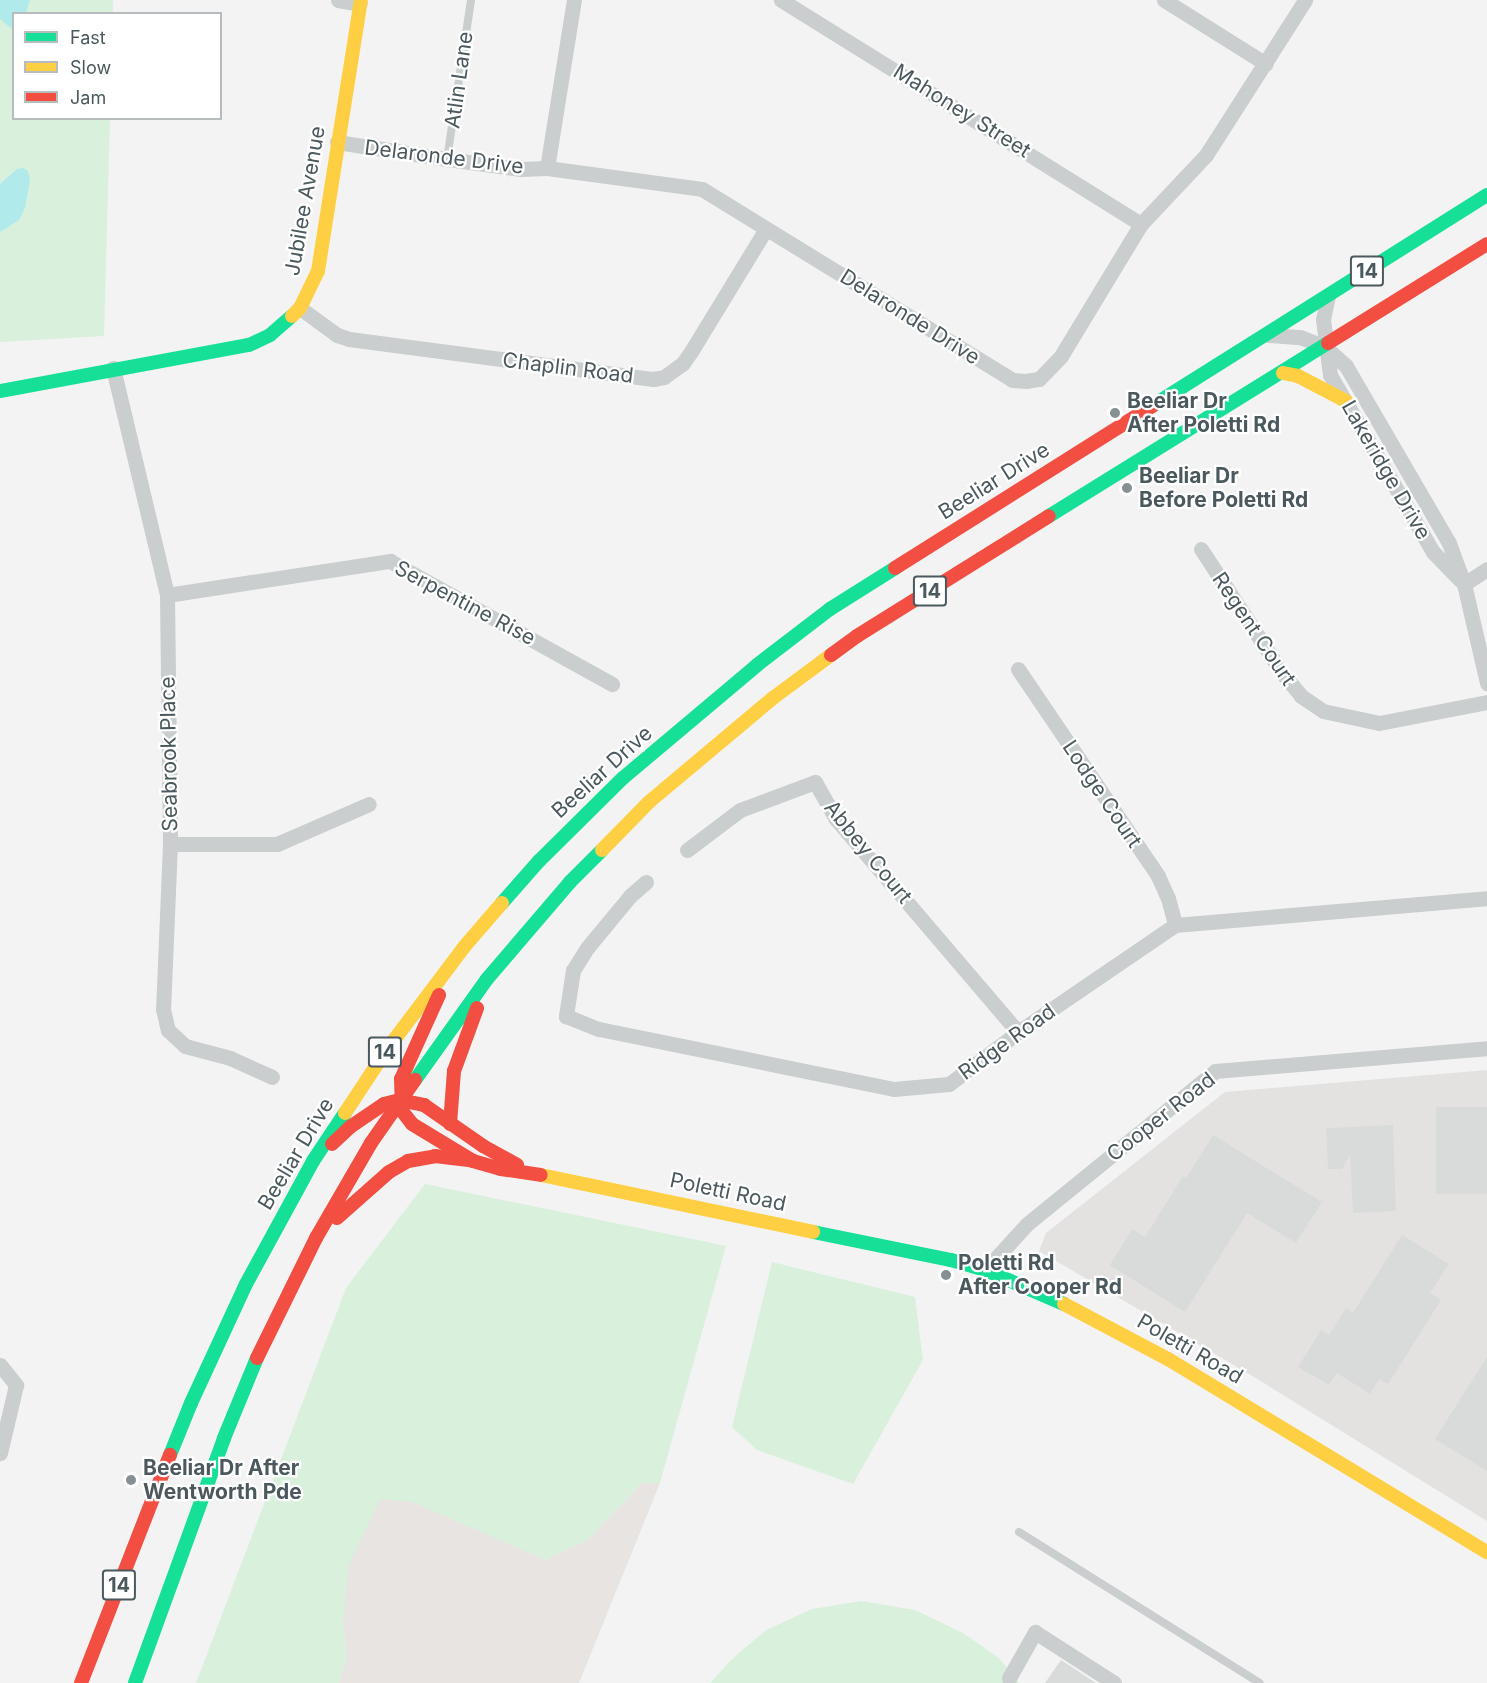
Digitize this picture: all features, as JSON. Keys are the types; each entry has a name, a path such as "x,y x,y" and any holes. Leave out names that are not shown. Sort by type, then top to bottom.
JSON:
{"main road":[{"name":"Jubilee Avenue","path":"0,391 112,368 249,345 270,335 300,308 318,271 360,2"},
{"name":"Beeliar Drive","path":"81,1683 190,1403 246,1284 313,1161 385,1052 464,947 539,861 622,778 757,665 830,609 1487,195"},
{"name":"14","path":"135,1683 224,1438 265,1340 316,1238 371,1143 400,1100 487,979 570,882 649,802 782,692 857,636 1487,244"},
{"path":"1283,372 1298,376 1346,401"},
{"path":"313,1161 350,1127 384,1104 400,1100 400,1079 464,947"},
{"path":"450,1124 454,1071 487,979"},
{"name":"Poletti Road","path":"531,1173 450,1124 424,1105 400,1100 402,1111 412,1124 473,1161 501,1169 531,1173 939,1257 985,1270 1066,1305 1168,1359 1487,1552"},
{"path":"316,1238 389,1172 408,1161 435,1156 473,1161"}],"street":[{"path":"338,0 360,2"},
{"path":"547,168 574,0"},
{"name":"Mahoney Street","path":"781,0 1141,224"},
{"path":"1164,0 1266,64"},
{"name":"Delaronde Drive","path":"337,142 522,169 547,168 702,189 1012,380 1040,379 1061,356 1141,224 1206,156 1305,0"},
{"name":"Chaplin Road","path":"300,308 337,335 349,339 653,379 664,377 683,363 766,229"},
{"name":"Lakeridge Drive","path":"1328,296 1323,319 1324,346 1330,375 1433,552 1464,584"},
{"name":"Lakeridge Drive","path":"1265,335 1300,337 1324,346 1346,366 1449,543 1464,584 1487,683"},
{"name":"Seabrook Place","path":"112,368 167,595 170,844 163,1009 168,1030 185,1046 230,1058 272,1077"},
{"name":"Regent Court","path":"1201,549 1282,673 1301,696 1323,711 1379,723 1487,702"},
{"name":"Serpentine Rise","path":"167,595 390,561 612,684"},
{"path":"1464,584 1487,569"},
{"name":"Lodge Court","path":"1018,669 1158,876 1168,898 1175,925"},
{"name":"Abbey Court","path":"687,850 740,810 815,782 836,819 1018,1032"},
{"path":"170,844 277,844 369,804"},
{"name":"Ridge Road","path":"646,882 630,896 587,948 573,970 566,1016 600,1029 894,1089 949,1084 1018,1032 1175,925 1487,898"},
{"name":"Cooper Road","path":"985,1270 1027,1224 1215,1071 1487,1048"},
{"path":"0,1365 16,1385 0,1453"},
{"path":"1009,1678 1035,1632 1114,1683"}],"lane":[{"name":"Atlin Lane","path":"447,159 471,0"},
{"path":"1019,1532 1260,1683"}],"shaded area":[{"path":"1487,1070 1487,1521 1254,1377 1039,1251 1046,1233 1225,1092"}],"green space":[{"path":"0,0 113,0 113,12 12,12 12,120 110,120 104,336 0,342"},
{"path":"425,1184 726,1246 660,1483 642,1483 588,1540 545,1560 511,1546 343,1623 347,1658 339,1683 196,1683 346,1288"},
{"path":"772,1262 915,1297 923,1360 853,1484 757,1450 732,1427"},
{"path":"861,1601 915,1610 963,1633 999,1658 1019,1683 710,1683 732,1659 766,1630 812,1609"}],"sand":[{"path":"642,1483 660,1483 579,1683 339,1683 347,1658 343,1623 348,1567 380,1499 413,1502 545,1560 588,1540"}],"water":[{"path":"0,0 30,0 26,12 12,12 12,29 0,19"},
{"path":"23,168 28,171 30,180 25,208 19,220 0,232 0,184 17,169"}],"building":[{"path":"1436,1107 1487,1107 1487,1194 1436,1194"},
{"path":"1393,1125 1396,1211 1353,1213 1350,1155 1342,1169 1328,1169 1326,1128"},
{"path":"1213,1135 1322,1202 1296,1243 1247,1213 1185,1312 1110,1265 1132,1229 1145,1237 1183,1176 1186,1178"},
{"path":"1402,1235 1449,1264 1430,1293 1441,1300 1388,1384 1379,1379 1370,1394 1337,1373 1329,1385 1298,1367 1321,1330 1329,1335 1346,1308 1353,1313"},
{"path":"1487,1357 1487,1471 1435,1439"},
{"path":"1061,1660 1096,1683 1045,1683"}],"traffic: fast":[{"path":"1152,406 1487,195"},
{"path":"0,391 249,345 270,335 292,316"},
{"path":"1049,516 1328,343"},
{"path":"502,903 539,861 623,778 757,665 830,609 895,568"},
{"path":"415,1080 487,979 570,882 602,850"},
{"path":"170,1455 191,1403 246,1284 313,1161 345,1113"},
{"path":"813,1232 951,1260 985,1270 1064,1304"},
{"path":"135,1683 224,1438 257,1358"}],"traffic: slow":[{"path":"292,316 300,308 318,271 361,0"},
{"path":"1283,373 1298,376 1346,401"},
{"path":"602,850 649,802 773,698 831,655"},
{"path":"345,1113 385,1052 464,947 502,903"},
{"path":"541,1175 813,1232"},
{"path":"1064,1304 1168,1359 1487,1552"}],"traffic: jam":[{"path":"1328,343 1487,244"},
{"path":"895,568 1152,406"},
{"path":"831,655 857,636 1049,516"},
{"path":"439,995 401,1079 402,1111 412,1124 473,1161 501,1169 541,1175"},
{"path":"450,1124 454,1071 477,1008"},
{"path":"257,1358 316,1238 371,1143 415,1080"},
{"path":"332,1144 350,1127 384,1104 400,1100 424,1105 483,1146 517,1165"},
{"path":"337,1218 389,1172 408,1161 435,1156 473,1161"},
{"path":"81,1683 170,1455"}],"place":[{"name":"Beeliar Dr After Poletti Rd","path":"1115,413"},
{"name":"Beeliar Dr Before Poletti Rd","path":"1127,488"},
{"name":"Poletti Rd After Cooper Rd","path":"946,1275"},
{"name":"Beeliar Dr After Wentworth Pde","path":"131,1480"}]}
